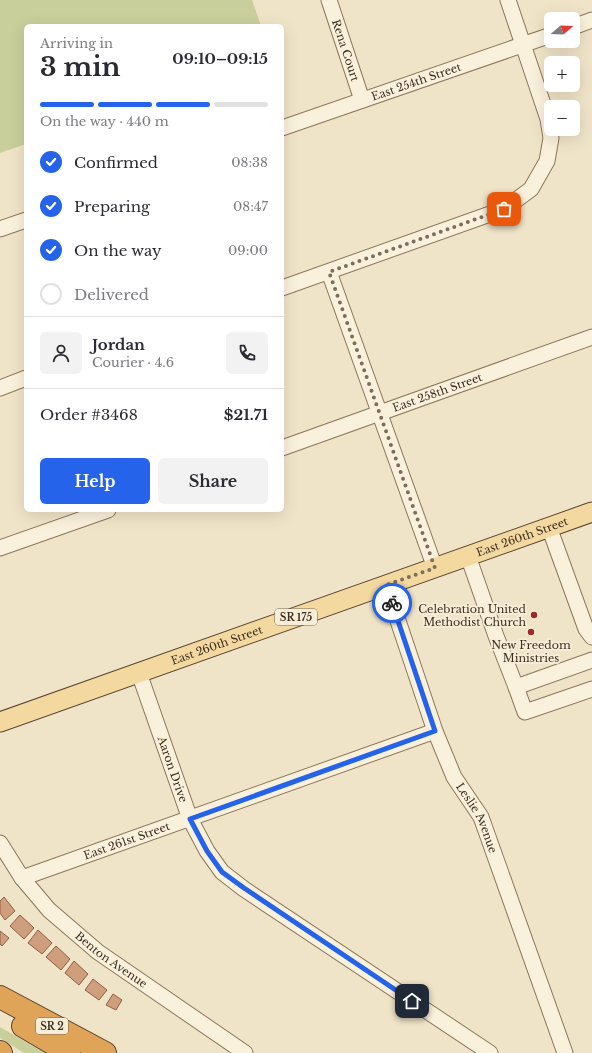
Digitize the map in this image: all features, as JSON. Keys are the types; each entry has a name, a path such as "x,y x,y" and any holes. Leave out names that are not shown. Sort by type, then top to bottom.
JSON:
{"highway":[{"name":"SR 2","path":"0,997 105,1053"},
{"path":"0,1013 69,1053"}],"main road":[{"name":"East 260th Street","path":"0,722 592,512"}],"street":[{"name":"Rena Court","path":"329,0 362,100"},
{"path":"284,287 504,209 531,189 547,160 551,138 548,119 508,0"},
{"path":"580,24 592,20"},
{"name":"East 254th Street","path":"284,127 544,37"},
{"path":"0,229 24,221"},
{"path":"329,272 435,568"},
{"name":"East 258th Street","path":"284,447 592,337"},
{"path":"0,388 24,379"},
{"path":"0,548 102,512"},
{"path":"549,527 584,622 592,637"},
{"path":"468,556 525,712 592,689"},
{"name":"Leslie Avenue","path":"386,585 435,731 454,777 481,817 565,1053"},
{"path":"516,686 592,660"},
{"name":"Aaron Drive","path":"139,673 190,819 207,851 222,872 250,893 490,1053"},
{"name":"East 261st Street","path":"22,878 435,731"},
{"name":"Benton Avenue","path":"0,843 22,878 49,910 98,952 245,1053"}],"green space":[{"path":"0,0 252,0 260,24 24,24 24,145 0,153"},
{"path":"0,1027 45,1053 24,1053 0,1038"}],"building":[{"path":"4,897 15,911 5,920 0,913 0,901"},
{"path":"20,915 34,928 24,939 10,926"},
{"path":"38,930 52,943 42,954 28,943"},
{"path":"0,931 9,938 2,946 0,944"},
{"path":"56,946 70,959 61,970 46,957"},
{"path":"74,961 88,974 79,985 65,973"},
{"path":"93,979 107,990 99,1000 85,990"},
{"path":"113,994 122,1000 116,1010 106,1005"}],"way so far":[{"path":"392,603 386,585 435,568 329,272 504,209"}],"place":[{"name":"Celebration United Methodist Church","path":"534,615"},
{"name":"New Freedom Ministries","path":"531,632"}],"route":[{"path":"392,603 435,731 190,819 207,851 222,872 412,1001"}]}
